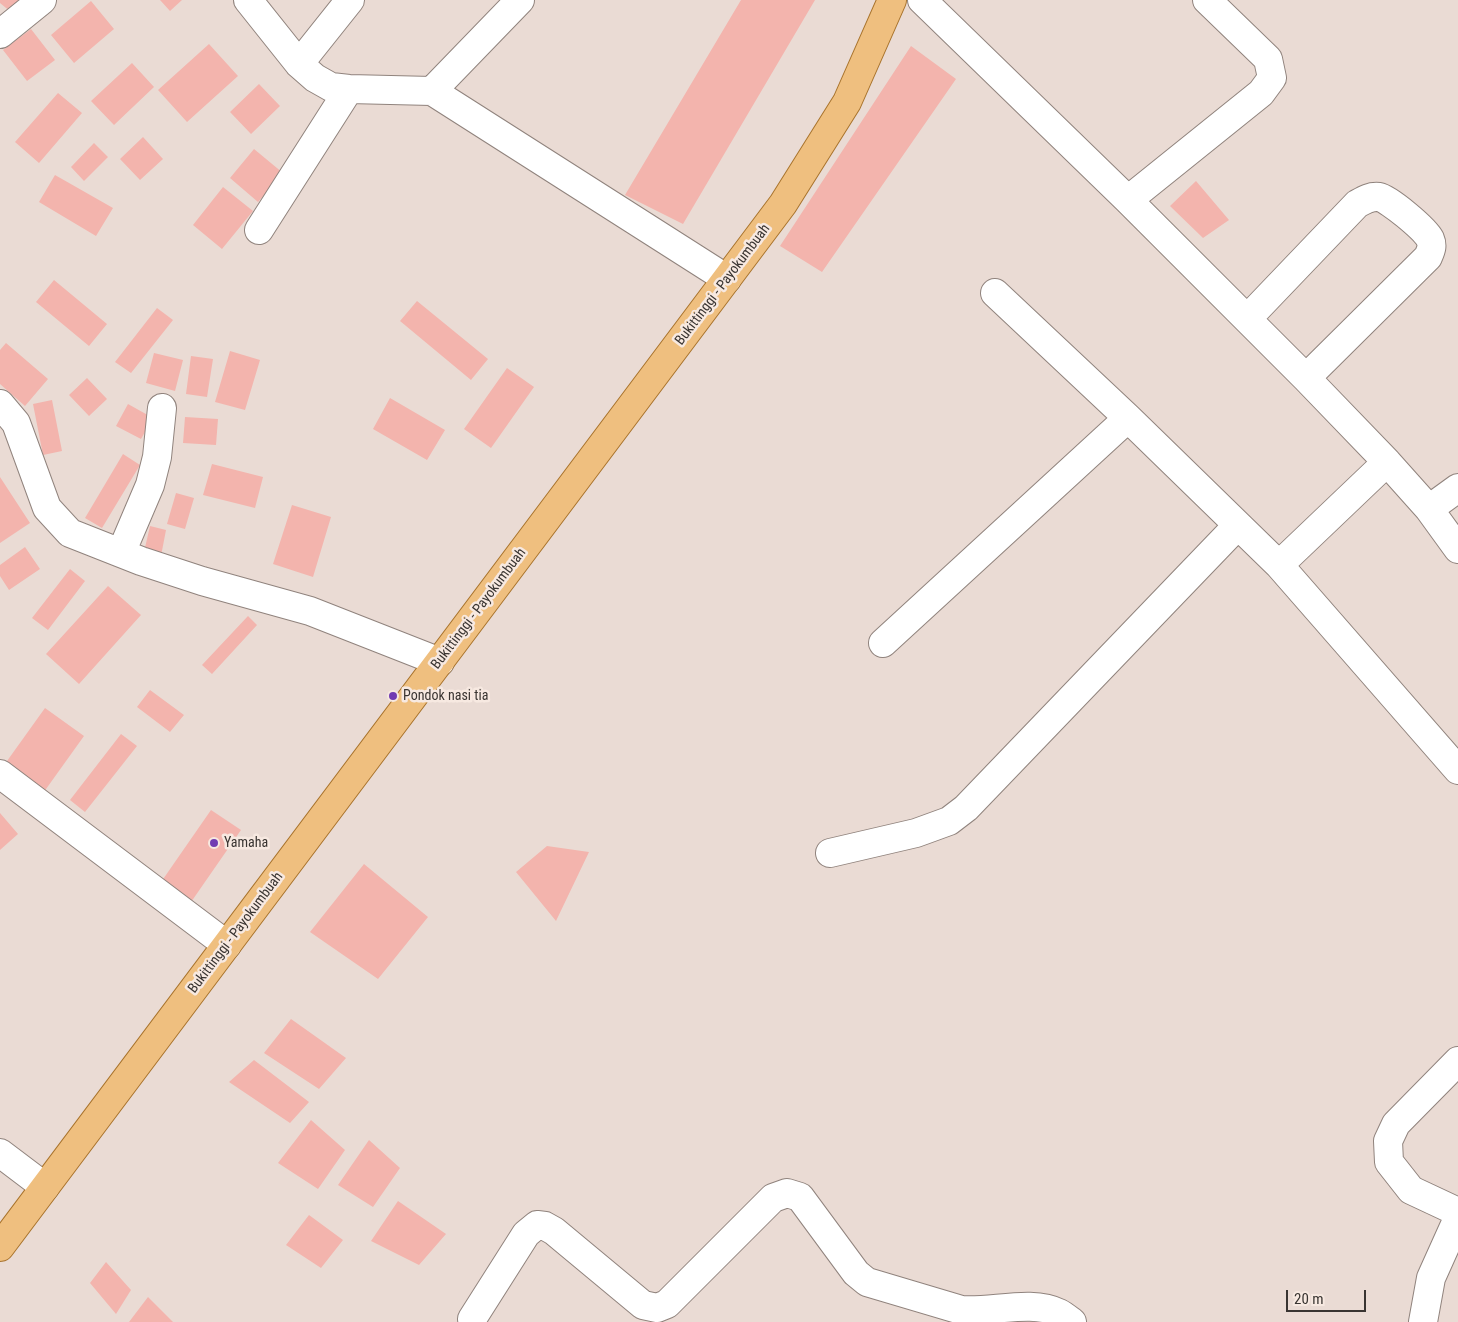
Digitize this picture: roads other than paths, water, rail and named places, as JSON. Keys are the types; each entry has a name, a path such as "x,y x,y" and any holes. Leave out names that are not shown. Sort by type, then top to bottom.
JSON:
{"main road":[{"name":"Bukittinggi - Payokumbuah","path":"0,1247 783,204 847,102 890,3"}],"street":[{"path":"0,34 42,0"},
{"path":"248,0 299,64 315,78 331,87 348,90 432,91 727,279"},
{"path":"299,64 350,0"},
{"path":"432,91 520,0"},
{"path":"922,0 1128,200 1306,378 1387,462 1428,509 1458,549"},
{"path":"1128,200 1261,93 1272,78 1268,59 1207,0"},
{"path":"259,230 348,90"},
{"path":"1247,319 1357,204 1369,197 1381,197 1391,203 1421,229 1429,237 1432,248 1428,257 1306,378"},
{"path":"995,293 1128,418 1279,565 1458,770"},
{"path":"0,404 16,423 47,508 70,533 202,581 310,612 440,662"},
{"path":"121,553 150,485 157,457 162,408"},
{"path":"883,642 1128,418"},
{"path":"1279,565 1387,462"},
{"path":"1428,509 1458,488"},
{"path":"830,853 916,833 949,821 960,812 1238,525"},
{"path":"0,774 227,945"},
{"path":"1458,1061 1396,1124 1388,1141 1389,1162 1411,1190 1458,1212"},
{"path":"0,1153 45,1187"},
{"path":"472,1319 526,1234 537,1225 545,1226 554,1231 643,1305 657,1308 667,1304 773,1198 787,1192 800,1197 856,1273 867,1282 961,1310 1042,1308 1058,1312 1072,1322"},
{"path":"1423,1322 1431,1278 1458,1218"}],"place":[{"name":"Pondok nasi tia","path":"393,696"},
{"name":"Yamaha","path":"214,843"}]}
